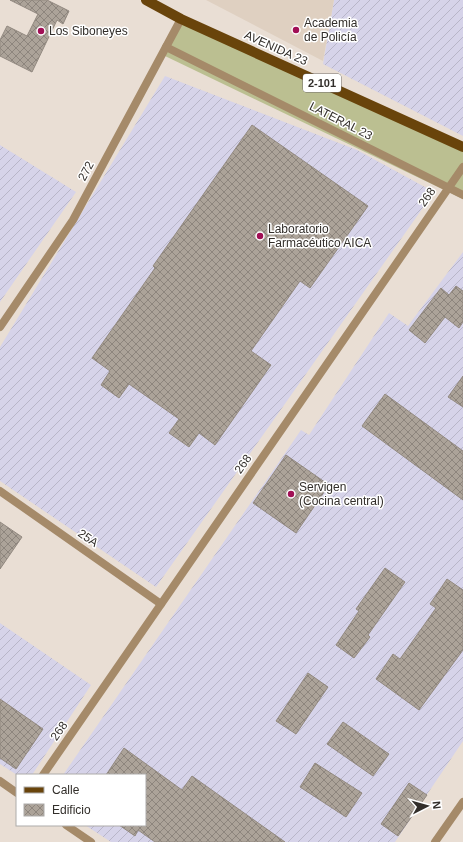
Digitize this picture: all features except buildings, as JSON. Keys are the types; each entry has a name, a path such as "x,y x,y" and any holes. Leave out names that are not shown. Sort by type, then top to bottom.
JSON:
{"main road":[{"name":"AVENIDA 23","path":"146,0 181,19 463,147"}],"street":[{"name":"272","path":"0,326 73,220 181,19"},
{"name":"LATERAL 23","path":"166,47 463,195"},
{"name":"268","path":"44,774 463,167"},
{"name":"25A","path":"0,491 161,604"},
{"path":"0,781 16,792"},
{"path":"435,842 463,802"},
{"path":"67,826 91,842"}],"shaded area":[{"name":"Academia de Policía","path":"206,0 334,0 323,61"},
{"path":"334,0 463,0 463,136 323,64"},
{"path":"165,76 357,150 434,192 156,587 0,481 0,347"},
{"path":"0,145 76,192 0,302"},
{"path":"463,252 463,741 395,842 111,842 87,826 146,826 146,774 64,774 301,430 309,435 389,313 408,326"},
{"path":"0,623 91,685 33,774 16,774 0,764"}],"green space":[{"path":"181,19 463,151 463,199 165,56"}],"place":[{"name":"Academia de Policía","path":"296,30"},
{"name":"Los Siboneyes","path":"41,31"},
{"name":"Laboratorio Farmacéutico AICA","path":"260,236"},
{"name":"Servigen (Cocina central)","path":"291,494"}]}
